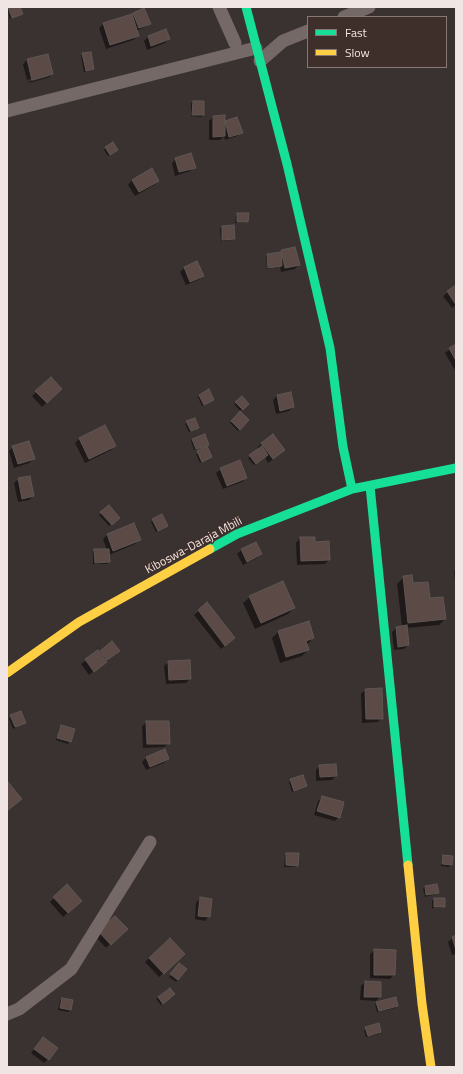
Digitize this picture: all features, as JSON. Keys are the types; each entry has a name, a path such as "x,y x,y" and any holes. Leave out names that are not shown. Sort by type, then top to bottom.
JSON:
{"street":[{"path":"219,7 235,43"},
{"path":"246,7 286,164 330,348 343,447 352,489"},
{"path":"346,16 369,7"},
{"path":"260,61 283,41 307,31"},
{"path":"7,111 256,48"},
{"name":"Kiboswa-Daraja Mbili","path":"7,673 79,622 237,534 352,489 456,468"},
{"path":"370,486 422,1004 431,1067"},
{"path":"7,1014 19,1009 72,969 150,842"}],"building":[{"path":"8,7 20,7 23,14 12,18"},
{"path":"144,8 151,24 139,28 133,13"},
{"path":"132,14 139,36 110,45 103,23"},
{"path":"166,29 170,39 151,46 148,36"},
{"path":"91,52 94,69 86,71 82,53"},
{"path":"48,54 53,74 32,80 27,59"},
{"path":"193,101 204,101 204,115 192,115"},
{"path":"225,115 225,136 213,137 213,116"},
{"path":"237,117 243,133 229,137 225,121"},
{"path":"113,142 118,150 110,155 105,147"},
{"path":"191,153 196,168 179,172 175,158"},
{"path":"152,168 159,181 139,192 132,180"},
{"path":"237,213 249,213 248,222 237,222"},
{"path":"234,225 235,239 222,240 222,226"},
{"path":"295,247 300,265 285,268 281,250"},
{"path":"281,252 282,266 268,268 267,254"},
{"path":"197,261 204,276 190,282 184,267"},
{"path":"456,285 456,305 447,291"},
{"path":"456,344 456,361 449,348"},
{"path":"51,377 62,389 47,403 35,391"},
{"path":"209,389 214,400 204,405 199,395"},
{"path":"291,392 294,407 280,411 277,395"},
{"path":"242,396 249,404 243,410 235,402"},
{"path":"240,411 249,420 240,430 231,421"},
{"path":"195,418 199,428 191,431 186,421"},
{"path":"105,425 116,446 89,459 79,438"},
{"path":"205,434 209,445 196,449 192,439"},
{"path":"273,434 285,450 273,459 261,443"},
{"path":"29,441 35,459 18,464 12,446"},
{"path":"207,446 212,457 202,462 197,451"},
{"path":"262,446 268,455 256,464 249,455"},
{"path":"240,460 247,478 227,486 220,468"},
{"path":"30,476 34,496 22,499 18,478"},
{"path":"109,505 120,518 112,525 100,512"},
{"path":"162,514 168,526 158,531 152,519"},
{"path":"134,523 141,540 113,551 107,534"},
{"path":"300,537 315,537 315,542 329,541 330,560 301,561"},
{"path":"256,542 262,554 247,562 241,549"},
{"path":"94,549 109,549 110,562 95,563"},
{"path":"412,575 413,583 428,582 430,598 443,597 446,619 408,623 403,576"},
{"path":"283,581 295,608 261,623 249,596"},
{"path":"207,602 235,638 225,646 198,610"},
{"path":"309,621 314,638 306,641 309,650 286,657 278,631"},
{"path":"407,625 409,645 398,647 396,627"},
{"path":"112,641 120,651 107,660 100,651"},
{"path":"98,650 107,662 94,672 85,659"},
{"path":"190,660 191,679 169,680 168,661"},
{"path":"382,688 383,719 366,719 365,689"},
{"path":"21,711 26,723 15,727 10,715"},
{"path":"146,721 169,721 170,744 147,744"},
{"path":"61,725 75,729 71,742 57,738"},
{"path":"165,749 169,759 150,767 146,757"},
{"path":"336,764 337,776 320,777 319,765"},
{"path":"303,775 307,786 294,791 290,779"},
{"path":"8,782 22,799 7,811 7,783"},
{"path":"322,796 344,802 340,818 317,811"},
{"path":"286,853 299,853 298,866 286,865"},
{"path":"443,855 453,856 452,865 442,864"},
{"path":"67,884 82,901 68,913 53,897"},
{"path":"437,884 439,893 426,895 425,886"},
{"path":"200,897 212,899 210,917 198,916"},
{"path":"434,898 445,898 445,907 434,907"},
{"path":"115,916 128,929 111,945 98,931"},
{"path":"456,935 456,950 452,937"},
{"path":"170,938 185,954 164,974 149,958"},
{"path":"374,949 396,950 395,975 374,975"},
{"path":"179,963 187,969 178,980 170,974"},
{"path":"365,981 381,982 381,997 364,997"},
{"path":"170,988 175,994 163,1004 158,997"},
{"path":"396,997 398,1006 379,1011 376,1002"},
{"path":"62,998 73,1000 71,1010 60,1008"},
{"path":"379,1023 381,1032 368,1036 365,1027"},
{"path":"43,1037 58,1048 49,1060 34,1049"}],"traffic: fast":[{"path":"246,7 287,164 330,348 343,447 352,489"},
{"path":"210,549 237,534 352,489 456,468"},
{"path":"370,486 408,865"}],"traffic: slow":[{"path":"7,673 79,622 210,549"},
{"path":"408,865 422,1004 431,1067"}]}
